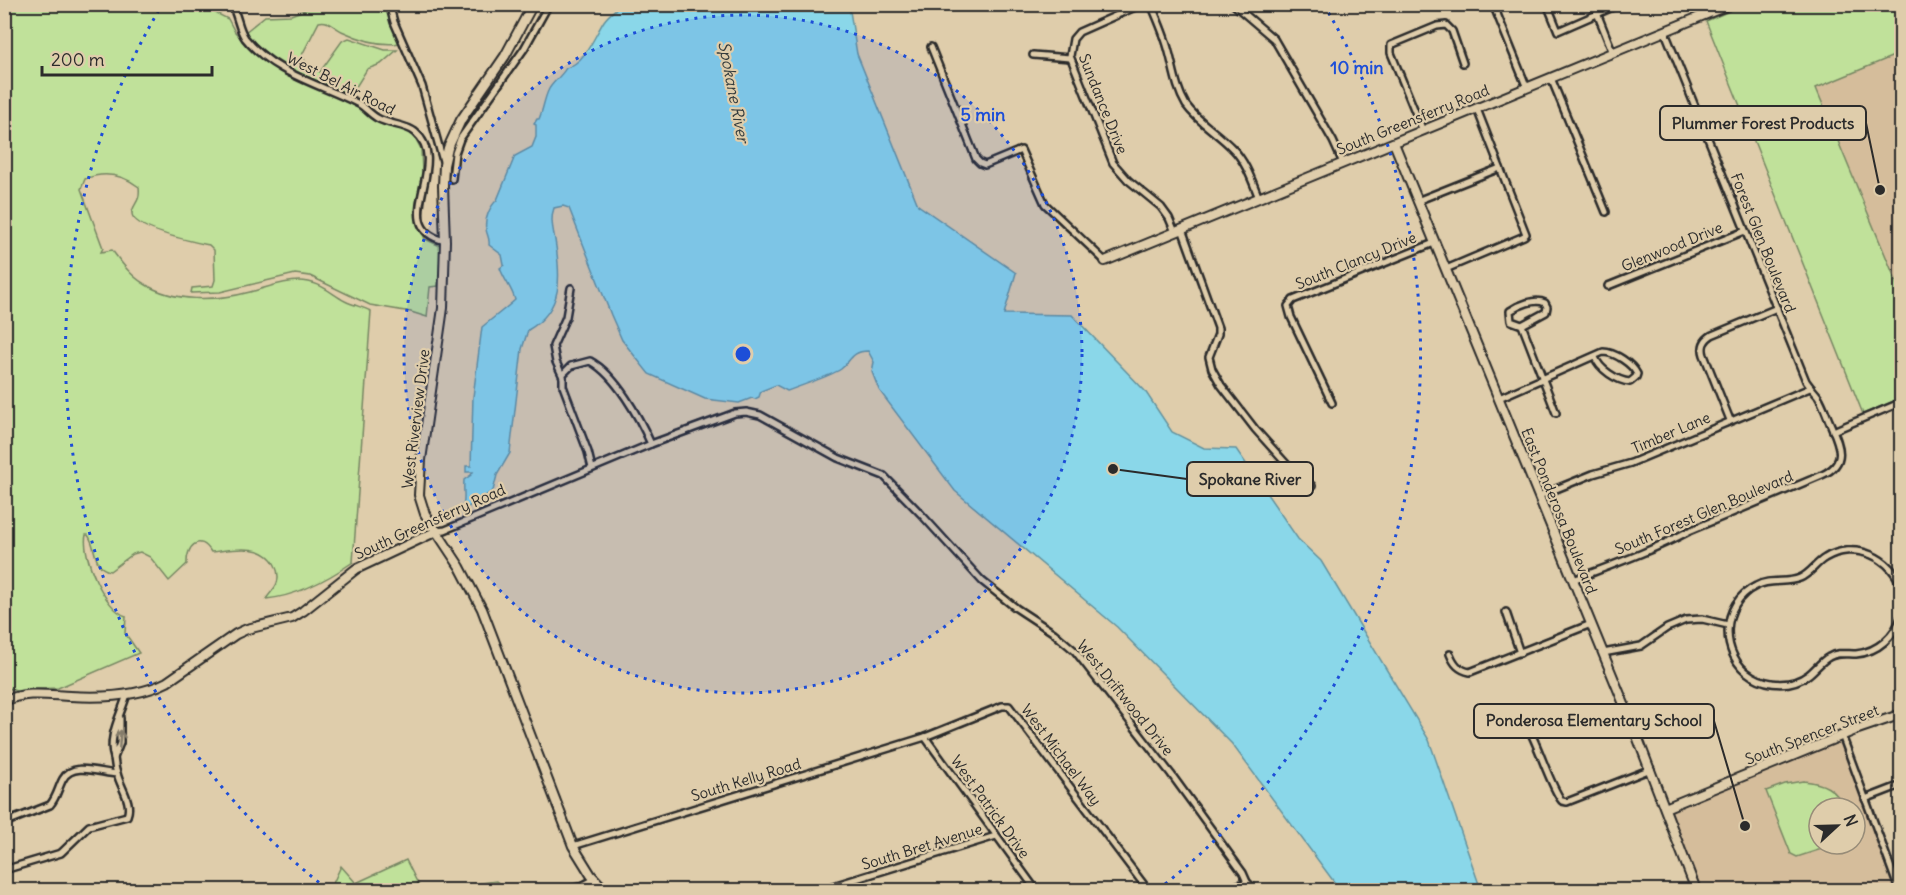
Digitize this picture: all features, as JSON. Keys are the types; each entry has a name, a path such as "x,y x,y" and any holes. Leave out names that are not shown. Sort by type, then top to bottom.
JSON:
{"street":[{"name":"West Bel Air Road","path":"231,4 242,34 279,67 291,75 357,103 386,122 413,130 421,138 427,154 428,168 419,204 419,218 428,234 445,241"},
{"path":"389,4 394,22 422,86 444,165"},
{"name":"West Riverview Drive","path":"533,4 505,56 454,134 444,165 445,241 441,332 419,484 421,506 460,567 482,609 573,846 585,867 605,891"},
{"path":"452,179 455,153 460,139 524,49 549,4"},
{"name":"Sundance Drive","path":"1142,4 1079,32 1071,44 1070,58 1113,163 1128,180 1161,207 1178,231 1218,328 1209,357 1212,369 1221,385 1255,429 1291,469 1312,486"},
{"path":"1151,4 1166,41 1175,81 1186,104 1202,123 1237,153 1248,171 1259,198"},
{"path":"1233,4 1274,39 1333,141 1343,163"},
{"path":"1493,4 1527,88"},
{"path":"1547,4 1558,31 1620,4"},
{"name":"South Greensferry Road","path":"1106,261 1726,5"},
{"path":"1597,13 1613,53"},
{"path":"1423,131 1391,53 1391,45 1437,26 1446,25 1452,30 1463,63"},
{"name":"Forest Glen Boulevard","path":"1665,32 1810,388 1820,399 1839,446 1839,460"},
{"path":"931,47 976,159 985,165 1021,150 1045,204 1106,261"},
{"path":"1033,55 1070,58"},
{"path":"1551,78 1606,212"},
{"path":"478,96 485,102"},
{"path":"1446,269 1526,234 1477,109"},
{"name":"East Ponderosa Boulevard","path":"1394,143 1651,769 1696,891"},
{"path":"1417,201 1500,168"},
{"name":"Glenwood Drive","path":"1608,286 1745,231"},
{"name":"South Clancy Drive","path":"1332,403 1291,317 1288,306 1293,300 1434,243"},
{"path":"563,378 556,362 553,346 566,317 571,288"},
{"path":"1522,325 1546,312 1545,303 1536,301 1510,311 1511,321 1522,325 1556,413"},
{"path":"1730,420 1704,355 1702,347 1704,342 1712,335 1777,308"},
{"path":"1499,398 1604,352 1613,354 1636,370 1636,377 1630,382 1622,380 1600,367 1595,357"},
{"path":"592,468 563,386 566,369 571,366 590,361 598,365 617,385 651,444"},
{"name":"Timber Lane","path":"1539,496 1593,474 1631,463 1810,388"},
{"path":"1833,431 1902,402"},
{"name":"South Greensferry Road","path":"4,701 27,694 87,697 142,692 167,682 236,634 292,618 356,569 437,531 446,530 651,444 735,413 746,412 776,424"},
{"name":"West Driftwood Drive","path":"776,424 838,458 884,476 982,581 1075,651 1170,774 1255,891"},
{"name":"South Forest Glen Boulevard","path":"1573,580 1822,476 1832,470 1839,460"},
{"path":"1902,589 1892,570 1879,558 1865,552 1842,551 1824,558 1801,578 1790,581 1769,581 1749,590 1733,608 1728,625 1729,644 1738,665 1757,679 1783,684 1804,678 1829,657 1862,652 1880,645 1896,629 1902,615"},
{"path":"1506,612 1520,653"},
{"path":"1603,653 1641,646 1675,623 1686,620 1702,619 1728,625"},
{"path":"1450,654 1456,665 1470,672 1591,624"},
{"path":"4,870 61,853 89,826 127,816 129,812 127,799 117,774 112,738 127,694"},
{"name":"West Michael Way","path":"925,737 1002,706 1009,706 1148,891"},
{"path":"1513,710 1518,711 1526,723 1553,787 1562,801 1567,802 1651,769"},
{"name":"South Spencer Street","path":"1665,808 1842,735 1902,714"},
{"path":"1842,735 1864,796"},
{"name":"South Kelly Road","path":"573,846 925,737"},
{"name":"West Patrick Drive","path":"925,737 1036,891"},
{"path":"4,823 50,805 55,800 62,780 71,771 84,769 104,774 117,774"},
{"path":"1867,798 1896,787"},
{"path":"1867,804 1899,891"},
{"name":"South Bret Avenue","path":"820,891 996,836"},
{"path":"565,891 580,887 594,879"},
{"path":"1225,891 1247,882"}],"shaded area":[{"path":"1901,53 1902,293 1816,88"},
{"path":"1842,735 1864,796 1807,796 1807,856 1867,856 1867,803 1899,890 1696,890 1665,808"}],"green space":[{"path":"1746,4 1901,5 1901,53 1816,88 1901,293 1901,398 1863,414 1706,21"},
{"path":"4,5 200,5 228,19 235,32 247,44 289,77 304,81 361,108 375,120 412,132 421,149 422,174 416,204 416,218 425,239 440,246 441,264 438,286 430,287 427,317 370,305 310,276 295,274 220,292 191,293 192,288 213,286 215,280 214,250 209,245 154,230 135,220 132,214 139,197 139,187 126,179 113,175 99,175 85,179 81,189 103,248 101,252 112,250 134,276 155,289 182,297 209,298 237,295 286,282 306,281 318,285 345,301 371,311 353,562 312,586 266,599 276,585 278,576 270,558 255,550 237,549 211,552 202,543 194,544 189,552 187,564 169,581 150,557 140,552 133,554 110,571 104,569 100,566 91,540 86,535 87,555 96,581 110,604 126,616 125,633 139,653 58,688 18,692 4,686"},
{"path":"318,5 386,5 400,43 386,44 364,40 341,31 329,23 319,22 302,55 306,63 320,72 342,41 349,38 385,50 397,50 381,64 367,69 349,98 280,66 244,33 265,16 291,15"},
{"path":"1803,781 1817,783 1833,791 1837,796 1807,796 1807,854 1797,857 1791,854 1766,791 1785,784"},
{"path":"406,860 421,890 330,890 341,866 356,883"},
{"path":"496,881 509,890 433,890"}],"water":[{"path":"621,4 849,5 857,54 918,205 1016,273 1004,314 1072,315 1145,391 1172,432 1204,448 1236,449 1298,539 1321,561 1429,740 1481,890 1340,890 1232,744 1117,627 955,491 879,390 872,372 874,362 868,351 858,353 841,369 823,378 787,391 776,385 761,391 759,397 755,399 739,403 705,399 649,374 622,340 569,208 563,206 554,208 553,212 552,224 559,279 557,291 548,312 540,322 528,330 522,349 510,453 497,475 493,491 462,511 464,480 473,472 466,472 466,466 471,466 473,397 482,327 515,300 500,268 504,265 502,255 489,245 486,231 487,217 497,200 515,156 532,147 536,137 536,125 534,124 539,119 549,88 566,68 579,61 593,42 604,21"}],"place":[{"name":"Plummer Forest Products","path":"1880,190"},
{"name":"Spokane River","path":"1113,469"},
{"name":"Ponderosa Elementary School","path":"1745,826"}]}
